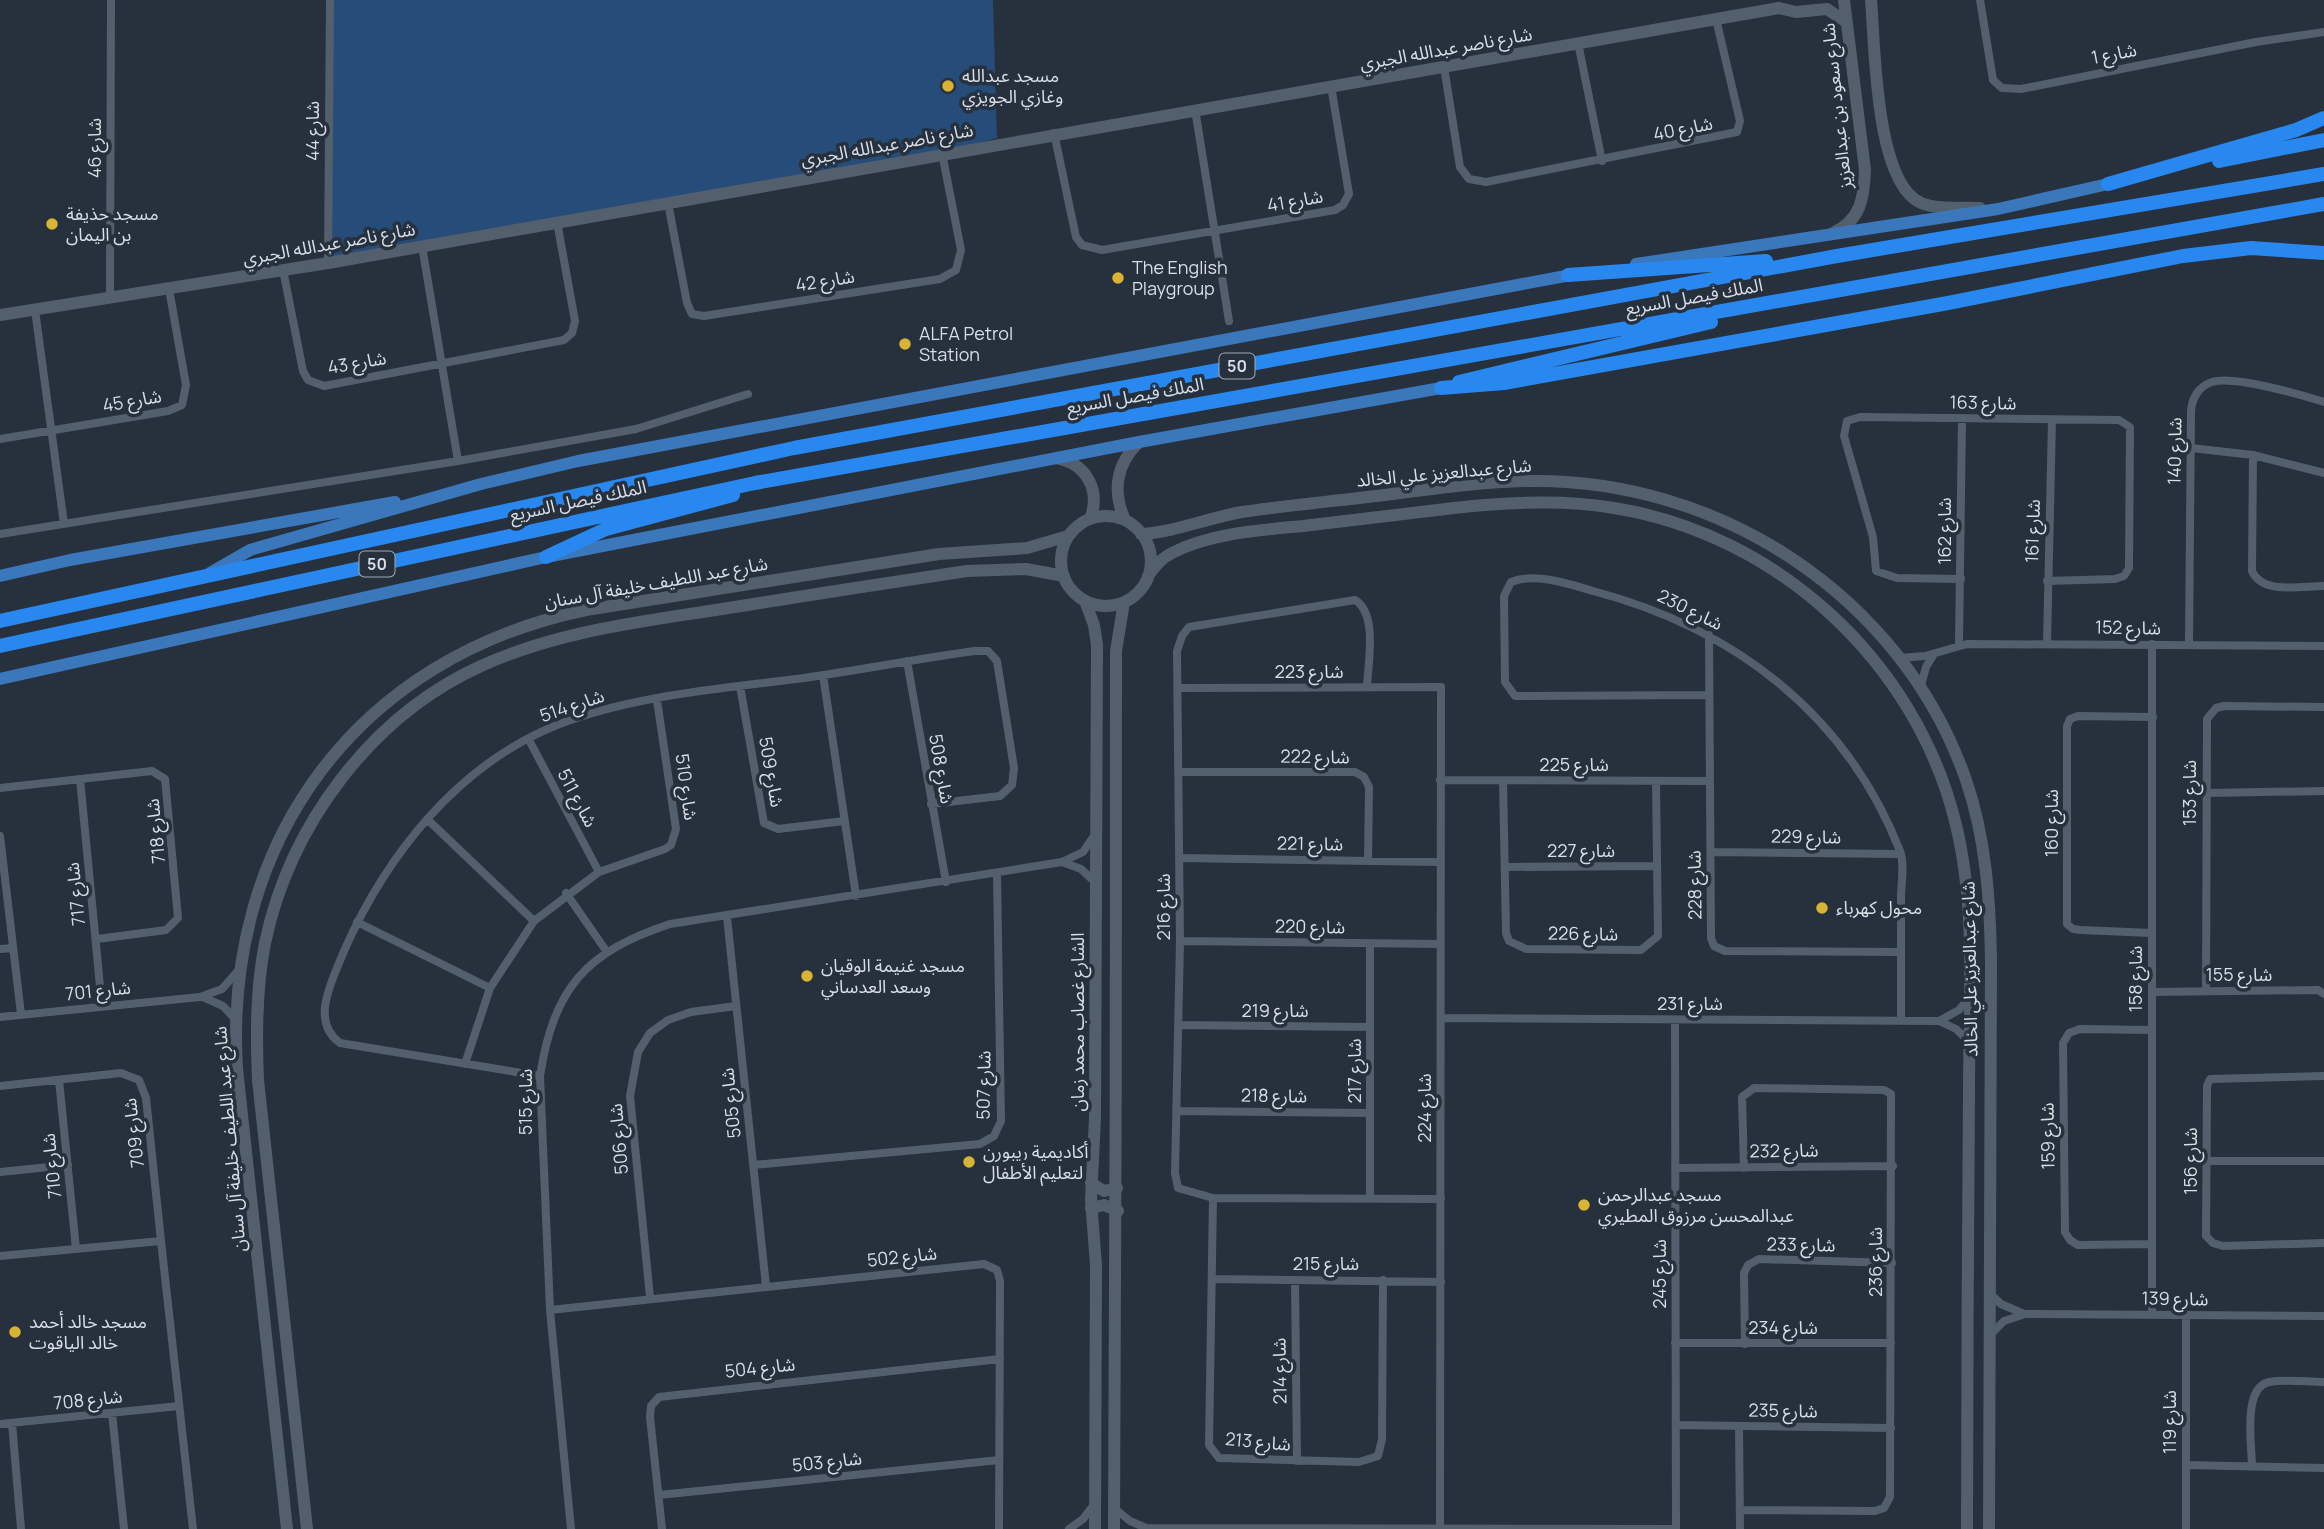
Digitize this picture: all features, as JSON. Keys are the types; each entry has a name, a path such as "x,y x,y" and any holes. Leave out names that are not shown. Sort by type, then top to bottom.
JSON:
{"highway":[{"path":"2108,184 2296,130 2324,118"},
{"path":"2108,184 2324,140"},
{"name":"الملك فيصل السريع","path":"0,621 210,573 794,448 1837,256 2324,174"},
{"name":"الملك فيصل السريع","path":"0,646 755,483 2324,204"},
{"path":"1441,388 1516,381 1948,303 2183,256 2251,248 2324,253"},
{"path":"1568,275 1837,256"},
{"path":"1441,388 1501,370 1733,317 1776,302"},
{"path":"546,557 606,529 721,500 755,483"}],"main road":[{"name":"الملك فيصل السريع","path":"210,573 250,551 433,497 626,451 1217,343 1568,275 1998,209 2108,184"},
{"path":"0,678 546,557 1139,442 1441,388"},
{"path":"0,576 70,560 386,503 433,497"}],"street":[{"name":"شارع 46","path":"110,297 111,0"},
{"name":"شارع 44","path":"328,263 330,0"},
{"name":"شارع سعود بن عبدالعزيز","path":"1830,234 1848,226 1864,196 1865,170 1844,0"},
{"name":"شارع 1","path":"1980,0 1993,80 2002,88 2021,89 2249,43 2324,32"},
{"name":"شارع ناصر عبدالله الجبري","path":"0,315 328,263 1054,133 1716,19 1777,4 1796,12 1828,9 1845,21"},
{"path":"1873,4 1878,90 1891,168 1909,195 1922,203 1998,209"},
{"name":"شارع 40","path":"1444,67 1460,167 1469,179 1486,182 1737,132 1740,121 1716,19"},
{"path":"1578,43 1602,161"},
{"name":"شارع 41","path":"1054,133 1076,237 1082,246 1102,250 1335,210 1343,205 1349,194 1331,86"},
{"path":"1854,93 1865,99 1873,97 1878,90"},
{"path":"1195,109 1229,321"},
{"name":"شارع 42","path":"668,202 687,303 692,314 704,316 940,279 956,270 961,250 942,153"},
{"name":"شارع 43","path":"283,270 303,371 308,380 324,386 564,341 572,333 575,321 557,222"},
{"path":"422,246 458,461"},
{"name":"شارع 45","path":"0,439 168,411 182,405 186,385 169,289"},
{"path":"35,310 64,524"},
{"name":"شارع 140","path":"2189,644 2193,399 2210,383 2221,381 2324,402"},
{"path":"0,534 458,461 636,429 748,394"},
{"name":"شارع 163","path":"1961,579 1897,578 1876,571 1873,537 1844,436 1847,421 1860,417 2119,420 2130,427 2129,568 2124,576 2115,579 2047,580"},
{"name":"شارع 162","path":"1959,644 1962,419"},
{"name":"شارع 161","path":"2047,643 2052,420"},
{"path":"1125,520 1107,516 1090,519 1068,536 1061,556 1064,576 1069,587 1086,601 1104,606 1124,602 1142,588 1148,576 1149,550 1141,534 1125,520 1119,504 1118,479 1123,462 1139,442"},
{"path":"2191,448 2253,454 2324,473"},
{"path":"2253,454 2252,571 2255,578 2268,586 2324,586"},
{"path":"1057,458 1077,466 1091,483 1094,498 1090,519"},
{"name":"شارع عبدالعزيز علي الخالد","path":"1141,534 1171,531 1251,511 1473,485 1551,481 1614,487 1695,509 1784,552 1845,599 1898,658 1920,689 1958,760 1982,838 1990,935 1989,1529"},
{"name":"شارع عبدالعزيز علي الخالد","path":"1148,576 1162,559 1175,551 1232,535 1503,503 1610,507 1670,521 1730,545 1787,579 1838,621 1884,673 1922,733 1949,799 1963,859 1969,998 1967,1529"},
{"name":"شارع عبد اللطيف خليفة آل سنان","path":"287,1529 237,1069 236,1020 239,970 253,903 285,825 323,768 383,705 453,656 515,629 586,610 939,554 1027,548 1068,536"},
{"name":"شارع عبد اللطيف خليفة آل سنان","path":"307,1529 258,1080 257,1033 265,944 276,903 293,860 320,809 353,765 380,736 426,697 501,657 572,634 967,571 1026,569 1064,576"},
{"name":"شارع 230","path":"1708,695 1515,696 1505,682 1504,596 1511,582 1518,579 1577,586 1635,602 1685,621 1762,669 1818,717 1866,780 1901,854 1901,1020"},
{"path":"640,622 658,614 700,606 706,599 705,592"},
{"name":"شارع 216","path":"1367,687 1368,618 1364,606 1355,600 1189,627 1181,636 1177,651 1180,941 1175,1173 1178,1188 1213,1198 1441,1199"},
{"name":"الشارع غصاب محمد زمان","path":"1086,601 1097,645 1095,1118 1091,1183 1096,1265 1095,1529"},
{"name":"الشارع غصاب محمد زمان","path":"1114,1529 1114,1291 1118,1211 1116,651 1124,602"},
{"name":"شارع 228","path":"1709,635 1708,781 1711,938 1714,946 1725,951 1900,952"},
{"name":"شارع 152","path":"1898,658 1934,654 1959,644 2324,646"},
{"name":"شارع 158","path":"2152,644 2152,1314"},
{"name":"شارع 514","path":"540,1076 340,1043 330,1036 324,1012 328,988 357,922 382,878 427,819 471,776 555,726 596,712 740,686 988,651 997,661 1014,768 1012,785 1000,796 931,804"},
{"path":"1920,689 1926,667 1934,654"},
{"name":"شارع 508","path":"907,661 946,882"},
{"path":"823,675 856,896"},
{"name":"شارع 509","path":"740,686 764,823 769,828 778,829 844,821"},
{"name":"شارع 223","path":"1178,688 1441,687"},
{"name":"شارع 224","path":"1440,1529 1441,687"},
{"name":"شارع 510","path":"465,1064 490,988 534,921 566,893 598,872 665,849 674,839 677,829 657,700"},
{"name":"شارع 153","path":"2206,991 2207,719 2217,708 2324,707"},
{"name":"شارع 160","path":"2152,933 2081,930 2073,929 2067,924 2067,726 2070,719 2078,716 2153,717"},
{"name":"شارع 511","path":"528,740 598,872"},
{"name":"شارع 718","path":"0,788 152,771 165,779 178,918 166,930 97,939"},
{"name":"شارع 222","path":"1180,772 1355,772 1364,777 1369,787 1368,860"},
{"name":"شارع 717","path":"80,779 102,1007"},
{"name":"شارع 225","path":"1440,780 1708,781"},
{"name":"شارع 226","path":"1503,781 1506,933 1509,941 1526,949 1641,950 1657,936 1656,781"},
{"path":"2206,793 2324,791"},
{"path":"427,819 534,921"},
{"name":"شارع 515","path":"571,1529 551,1310 540,1076 545,1041 561,998 583,972 607,952 632,937 670,924 1062,862 1083,852 1096,832"},
{"path":"0,836 21,1014"},
{"name":"شارع 229","path":"1711,852 1901,854"},
{"name":"شارع 221","path":"1180,858 1440,862"},
{"path":"1062,862 1081,869 1096,883"},
{"name":"شارع 227","path":"1505,867 1657,866"},
{"name":"شارع 507","path":"754,1165 980,1144 995,1136 1002,1121 997,874"},
{"path":"566,893 607,952"},
{"name":"شارع 505","path":"727,917 766,1286"},
{"path":"357,922 490,988"},
{"name":"شارع 220","path":"1180,941 1440,944"},
{"name":"شارع 217","path":"1370,944 1370,1198"},
{"path":"0,949 13,947"},
{"name":"شارع 701","path":"0,1017 200,997 222,989 239,970"},
{"name":"شارع 155","path":"2153,992 2318,990 2324,994"},
{"path":"200,997 218,1002 236,1020"},
{"path":"1939,1021 1953,1014 1969,998"},
{"name":"شارع 506","path":"650,1297 630,1096 638,1052 650,1033 668,1020 691,1012 736,1006"},
{"name":"شارع 231","path":"1441,1018 1939,1021"},
{"name":"شارع 245","path":"1673,1529 1676,1425 1675,1020"},
{"path":"1939,1021 1956,1029 1969,1042"},
{"name":"شارع 219","path":"1178,1026 1370,1027"},
{"name":"شارع 159","path":"2152,1030 2080,1030 2068,1033 2063,1043 2065,1232 2070,1241 2078,1245 2152,1244"},
{"name":"شارع 709","path":"0,1086 121,1073 131,1074 145,1088 193,1529"},
{"name":"شارع 156","path":"2324,1076 2210,1079 2207,1086 2206,1161 2206,1236 2213,1243 2223,1246 2324,1243"},
{"name":"شارع 710","path":"59,1080 76,1249"},
{"name":"شارع 236","path":"1740,1510 1875,1511 1884,1508 1890,1497 1893,1166 1891,1094 1884,1090 1754,1088 1742,1097 1744,1168"},
{"name":"شارع 218","path":"1177,1111 1370,1114"},
{"path":"1968,1158 1979,1162 1989,1158"},
{"path":"2206,1161 2324,1161"},
{"path":"0,1172 68,1165"},
{"name":"شارع 232","path":"1675,1168 1893,1166"},
{"path":"1968,1177 1980,1174 1989,1178"},
{"path":"1091,1183 1104,1191 1117,1188"},
{"name":"شارع 213","path":"1213,1198 1209,1445 1219,1458 1359,1462 1378,1457 1382,1439 1383,1280"},
{"path":"1091,1208 1104,1205 1118,1211"},
{"path":"0,1256 162,1241"},
{"name":"شارع 233","path":"1745,1343 1744,1273 1748,1265 1759,1259 1892,1263"},
{"name":"شارع 502","path":"551,1310 650,1297 984,1264 997,1270 1000,1281 999,1529"},
{"name":"شارع 215","path":"1212,1279 1441,1282"},
{"name":"شارع 214","path":"1295,1281 1297,1461"},
{"name":"شارع 139","path":"1989,1293 2009,1309 2025,1314 2324,1316"},
{"path":"264,1303 272,1328 278,1380 293,1394 274,1402"},
{"name":"شارع 139","path":"1989,1336 2004,1321 2025,1314"},
{"name":"شارع 119","path":"2186,1316 2186,1529"},
{"name":"شارع 234","path":"1675,1343 1891,1343"},
{"name":"شارع 504","path":"662,1529 650,1411 654,1401 664,1394 999,1359"},
{"path":"2252,1467 2251,1401 2256,1391 2269,1382 2324,1382"},
{"name":"شارع 708","path":"0,1424 179,1406"},
{"path":"112,1413 124,1529"},
{"path":"12,1423 21,1529"},
{"name":"شارع 235","path":"1676,1425 1891,1428"},
{"path":"1739,1426 1740,1529"},
{"name":"شارع 503","path":"659,1495 999,1461"},
{"path":"2186,1465 2324,1468"},
{"path":"1069,1529 1083,1520 1095,1503"},
{"path":"1114,1508 1145,1529 1673,1529"}],"shaded area":[{"path":"330,0 993,0 997,138 942,153 328,263"}],"place":[{"name":"مسجد عبدالله وغازي الجويزي","path":"948,86"},
{"name":"مسجد حذيفة بن اليمان","path":"52,224"},
{"name":"The English Playgroup","path":"1118,278"},
{"name":"ALFA Petrol Station","path":"905,344"},
{"name":"محول كهرباء","path":"1822,908"},
{"name":"مسجد غنيمة الوقيان وسعد العدساني","path":"807,976"},
{"name":"أكاديمية ريبورن لتعليم الأطفال","path":"969,1162"},
{"name":"مسجد عبدالرحمن عبدالمحسن مرزوق المطيري","path":"1584,1205"},
{"name":"مسجد خالد أحمد خالد الياقوت","path":"15,1332"}]}
